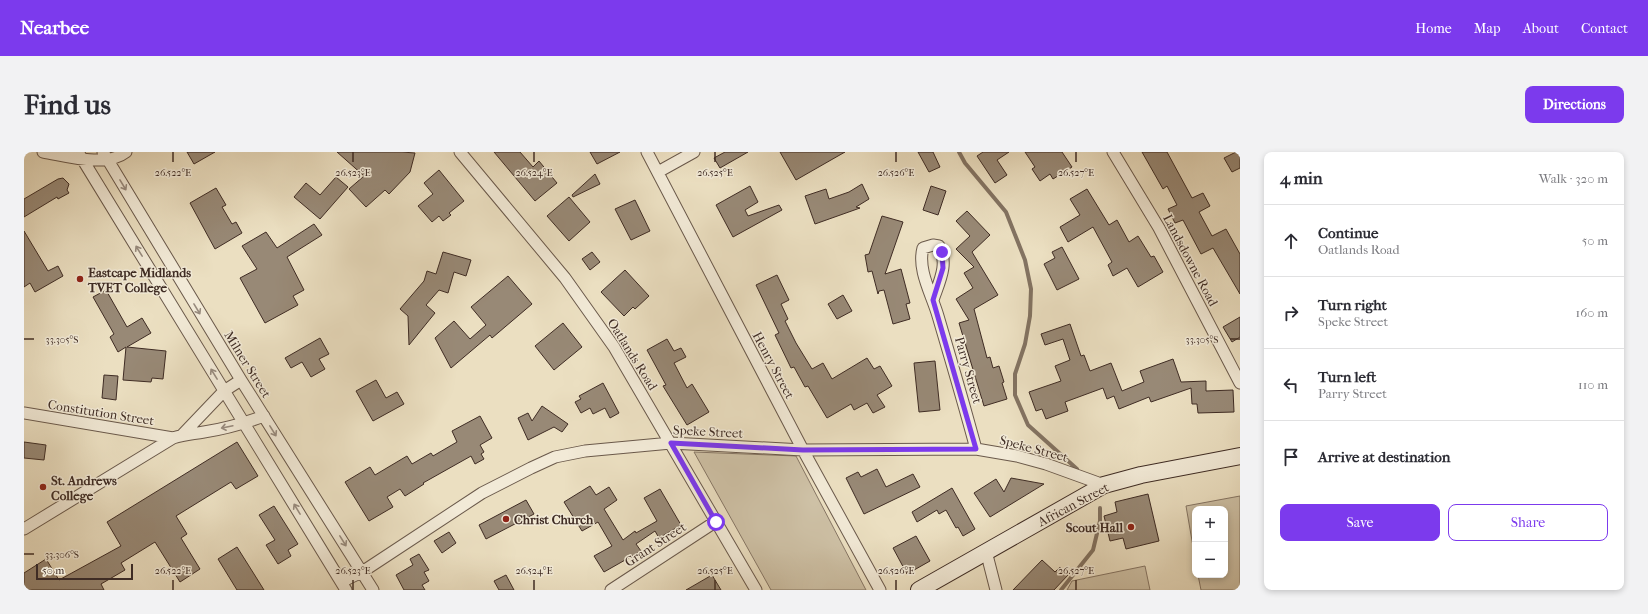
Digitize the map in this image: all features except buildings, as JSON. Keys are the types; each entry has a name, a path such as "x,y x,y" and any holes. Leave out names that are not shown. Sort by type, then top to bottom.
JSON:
{"street":[{"path":"43,152 118,157 126,152"},
{"name":"Oatlands Road","path":"460,152 565,278 614,347 756,590"},
{"name":"Henry Street","path":"647,152 803,450 880,590"},
{"path":"658,172 694,152"},
{"name":"Landsdowne Road","path":"1113,152 1159,228 1240,383"},
{"path":"80,155 344,586"},
{"name":"Milner Street","path":"105,156 241,380 372,590"},
{"name":"Parry Street","path":"933,300 976,449"},
{"path":"24,528 178,436 224,391 241,380"},
{"name":"Constitution Street","path":"24,413 178,436"},
{"path":"178,436 245,423 264,416"},
{"name":"Speke Street","path":"344,586 362,572 482,493 555,457 585,451 671,443 803,450 976,449 1017,456 1046,464 1104,485"},
{"name":"African Street","path":"920,590 939,585 986,552 1104,485 1141,475 1240,456"},
{"name":"Grant Street","path":"611,590 716,522"},
{"path":"986,552 996,590"}],"shaded area":[{"path":"694,452 796,456 866,590 771,590"},
{"path":"1240,496 1240,590 1201,590 1199,578 1228,578 1228,506 1192,506 1192,541 1186,506"},
{"path":"1145,566 1150,590 1067,590 1072,581"}],"waterway":[{"path":"959,152 965,163 1006,212 1025,260 1031,289 1030,316 1025,344 1015,374 1015,395 1028,425 1077,469"},
{"path":"1061,590 1093,550 1100,521 1100,508"}],"place":[{"name":"Eastcape Midlands TVET College","path":"80,279"},
{"name":"St. Andrews College","path":"43,487"},
{"name":"Christ Church","path":"506,519"},
{"name":"Scout Hall","path":"1131,527"}],"route":[{"path":"716,522 671,443 803,450 976,449 933,300 943,268 942,252"}]}
